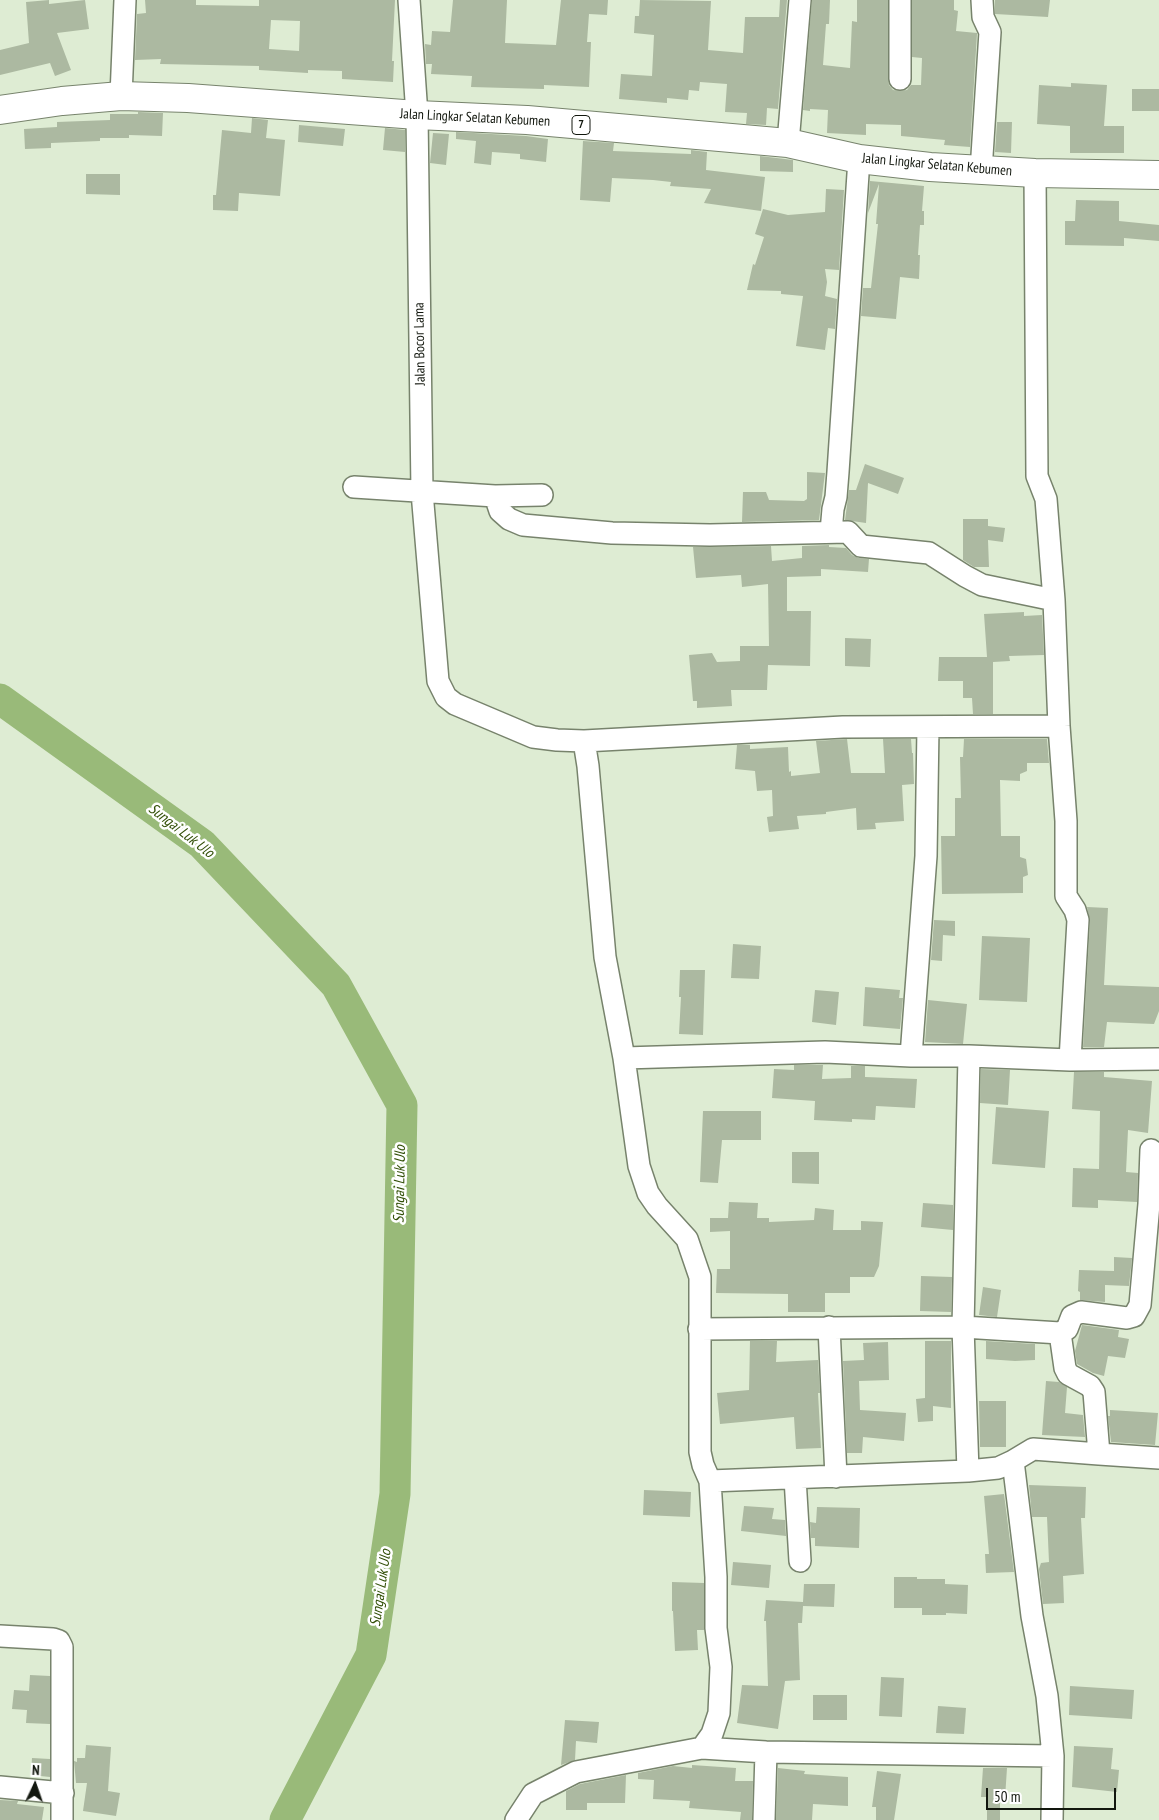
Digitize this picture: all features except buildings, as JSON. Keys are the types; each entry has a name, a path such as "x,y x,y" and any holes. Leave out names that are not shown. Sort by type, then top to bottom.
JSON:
{"highway":[{"name":"Jalan Lingkar Selatan Kebumen","path":"1,110 62,101 121,96 261,102 417,115 527,120 788,143 860,159 930,167 1035,173 1159,175"}],"street":[{"path":"121,96 125,0"},
{"name":"Jalan Bocor Lama","path":"409,0 417,115 422,492 438,681 446,697 455,704 533,737 557,740 584,741 843,727 1059,726"},
{"path":"788,143 800,0"},
{"path":"900,0 900,79"},
{"path":"982,0 983,17 990,32 982,171"},
{"path":"831,532 832,509 838,480 860,159"},
{"path":"1035,173 1037,476 1046,499 1054,600 1059,726 1066,821 1066,896 1075,910 1078,920 1070,1060"},
{"path":"354,486 495,496 542,495"},
{"path":"495,496 500,511 509,519 523,525 632,534 710,535 848,532 861,546 929,553 965,576 982,584 1054,600"},
{"path":"911,1056 926,856 928,727"},
{"path":"584,741 588,766 605,957 624,1058 639,1166 648,1193 657,1206 687,1239 700,1277 700,1452 710,1481 716,1577 716,1628 721,1667 719,1713 712,1734 702,1748"},
{"path":"624,1058 791,1052 1070,1060 1159,1059"},
{"path":"968,1471 963,1327 969,1056"},
{"path":"699,1329 963,1327 1049,1332 1067,1329 1072,1316 1081,1312 1127,1318 1134,1316 1140,1305 1149,1204 1151,1150"},
{"path":"829,1327 836,1477"},
{"path":"1049,1332 1068,1374 1090,1386 1094,1392 1099,1454"},
{"path":"710,1481 836,1477 998,1468 1034,1448 1159,1458"},
{"path":"1013,1461 1032,1616 1047,1696 1053,1756 1052,1820"},
{"path":"795,1478 800,1561"},
{"path":"0,1636 53,1639 59,1641 62,1647 62,1820"},
{"path":"516,1820 533,1794 576,1772 702,1748 766,1752 1053,1756"},
{"path":"764,1820 766,1752"},
{"path":"0,1788 63,1794"}],"waterway":[{"name":"Sungai Luk Ulo","path":"0,699 202,844 336,985 402,1105 395,1494 371,1655 285,1820"}]}
